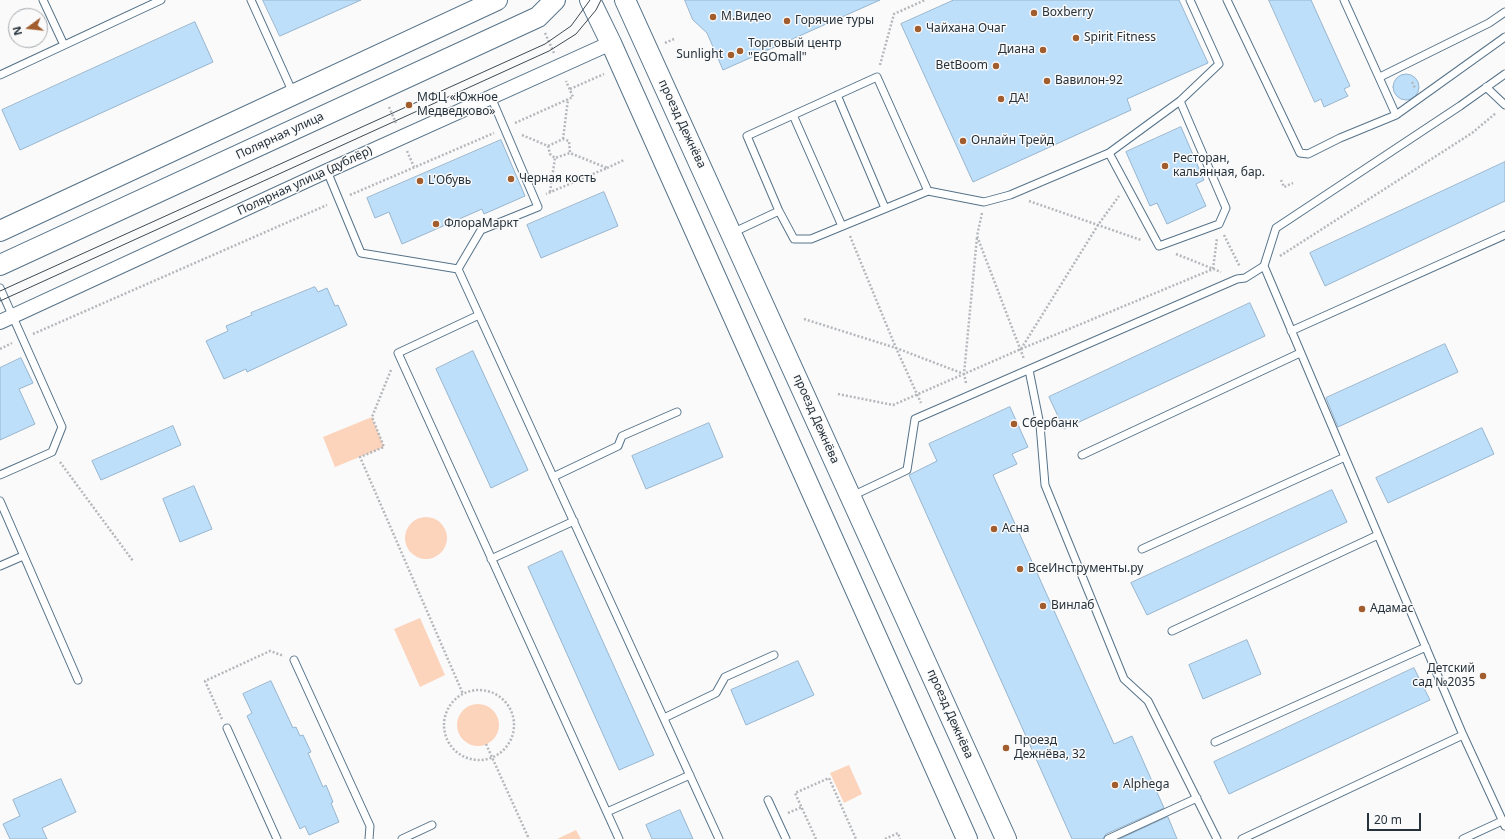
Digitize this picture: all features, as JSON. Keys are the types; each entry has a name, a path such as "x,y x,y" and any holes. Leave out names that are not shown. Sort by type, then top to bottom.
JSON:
{"main road":[{"path":"0,231 497,0"},
{"name":"Полярная улица","path":"0,265 538,17 555,0"},
{"path":"590,0 611,43 967,839"},
{"name":"проезд Дежнёва","path":"625,0 1006,839"}],"street":[{"name":"Полярная улица (дублёр)","path":"0,322 327,171 611,43"}],"lane":[{"path":"43,0 64,45"},
{"path":"0,75 161,0"},
{"path":"251,0 293,94"},
{"path":"928,191 877,77 747,136 779,211 794,240 810,239 928,191 984,202 1010,195 1109,153 1180,101 1219,64 1190,0"},
{"path":"1227,0 1300,153 1308,154 1340,138 1396,115 1505,37"},
{"path":"1344,0 1396,115"},
{"path":"1380,77 1489,23 1505,12"},
{"path":"1463,839 1504,824 1463,735 1264,266 1276,228 1505,74"},
{"path":"1486,87 1505,105"},
{"path":"837,95 885,208"},
{"path":"458,269 481,230 538,207 491,97"},
{"path":"1109,153 1159,246 1219,224 1226,208 1180,101"},
{"path":"793,115 844,225"},
{"path":"327,171 361,253 458,269"},
{"path":"732,233 779,211"},
{"path":"1291,331 1505,235"},
{"path":"851,496 907,470 916,419 1241,278 1264,266"},
{"path":"458,269 719,839"},
{"path":"0,288 62,427 52,452 0,475"},
{"path":"480,315 398,353 619,839"},
{"path":"1082,455 1300,353"},
{"path":"1029,370 1040,425 1045,485 1124,679 1148,701 1217,839"},
{"path":"553,477 618,446 622,436 677,412"},
{"path":"1142,548 1345,457"},
{"path":"0,501 78,680"},
{"path":"491,559 574,521"},
{"path":"1172,631 1378,535"},
{"path":"0,566 23,556"},
{"path":"1215,742 1426,647"},
{"path":"664,718 716,693 725,677 774,655"},
{"path":"294,660 370,826 368,839"},
{"path":"227,728 277,839"},
{"path":"1242,839 1463,735"},
{"path":"607,812 690,775"},
{"path":"1108,839 1197,798"},
{"path":"768,800 786,839"},
{"path":"402,839 432,825"}],"path":[{"path":"877,77 894,14 925,0"},
{"path":"0,349 573,97 538,17"},
{"path":"663,45 674,39"},
{"path":"570,89 605,73"},
{"path":"1412,82 1415,88 1414,91"},
{"path":"563,139 568,99"},
{"path":"389,107 398,128"},
{"path":"1264,266 1472,133 1500,110"},
{"path":"505,128 548,146 563,139 569,141 570,153"},
{"path":"548,146 550,154 555,158"},
{"path":"406,147 414,167"},
{"path":"555,158 570,153 607,168"},
{"path":"550,193 555,158"},
{"path":"535,199 624,160"},
{"path":"1281,180 1284,187 1293,183"},
{"path":"1021,349 1098,225 1127,186"},
{"path":"1010,195 1159,246 1213,269 1241,278"},
{"path":"970,396 964,374 977,236 984,202"},
{"path":"1213,269 1219,224"},
{"path":"1219,224 1241,278"},
{"path":"844,225 896,348 927,414"},
{"path":"977,236 1029,370"},
{"path":"838,394 893,406 1021,349 1213,269"},
{"path":"804,319 896,348 964,374"},
{"path":"398,353 372,417 384,447 360,457 463,694"},
{"path":"52,452 134,560"},
{"path":"227,728 205,681 270,651"},
{"path":"478,690 488,691 497,695 505,702 510,710 514,729 511,739 506,748 492,757 479,760 469,759 452,749 447,740 444,731 446,711 451,703 463,694 478,690"},
{"path":"486,744 530,839"},
{"path":"816,839 796,793 829,778 856,839"},
{"path":"885,839 898,833 900,839"}],"shaded area":[{"path":"372,417 384,447 335,467 323,437"},
{"path":"426,517 441,523 447,538 441,553 426,559 411,553 405,538 411,523"},
{"path":"420,618 445,675 420,687 394,629"},
{"path":"478,704 493,710 499,725 493,740 478,746 463,740 457,725 463,710"},
{"path":"849,765 862,794 844,803 830,773"},
{"path":"576,830 581,839 557,839"}],"building":[{"path":"263,0 361,0 280,36"},
{"name":"Торговый центр \"EGOmall\"","path":"685,0 880,0 723,70 707,33 693,20"},
{"name":"Вавилон-92","path":"954,0 1179,0 1208,63 1127,99 1131,110 973,182 901,24"},
{"path":"1269,0 1311,0 1350,86 1344,89 1348,96 1324,107 1321,99 1315,102"},
{"path":"195,22 213,62 20,150 2,110"},
{"path":"1406,74 1415,78 1419,87 1415,96 1406,100 1397,96 1393,87 1397,78"},
{"name":"Ресторан, кальянная, бар.","path":"1181,127 1204,180 1196,184 1206,206 1167,224 1157,203 1150,206 1126,152"},
{"path":"501,140 525,196 484,214 482,209 402,244 389,212 375,218 367,198"},
{"path":"1505,162 1505,201 1325,286 1310,253"},
{"path":"604,192 618,226 541,258 527,225"},
{"path":"315,287 318,292 327,288 335,306 338,305 347,325 247,372 246,369 224,379 206,341 228,331 226,326 252,315 251,313"},
{"path":"1250,303 1265,336 1064,429 1049,397"},
{"path":"1445,344 1458,372 1338,427 1326,398"},
{"path":"473,351 528,470 491,488 436,369"},
{"path":"21,358 33,383 19,389 35,424 0,440 0,368"},
{"path":"1010,407 1028,447 1012,454 1017,464 993,475 1114,744 1132,736 1164,808 1106,834 1103,839 1072,839 909,475 937,461 929,444"},
{"path":"709,423 723,457 646,489 632,456"},
{"path":"173,426 181,445 101,480 92,461"},
{"path":"1482,428 1494,454 1388,503 1376,478"},
{"path":"194,486 212,529 180,542 163,499"},
{"path":"1332,490 1347,522 1147,615 1131,583"},
{"path":"562,551 654,755 619,770 528,567"},
{"path":"1247,640 1261,674 1203,699 1189,665"},
{"path":"798,661 814,695 746,725 731,690"},
{"path":"1414,668 1430,700 1229,794 1214,762"},
{"path":"271,681 293,728 296,727 300,736 303,735 311,752 308,753 323,787 326,785 333,802 331,803 339,822 309,835 305,826 300,829 247,716 252,713 243,694"},
{"path":"61,779 76,812 42,828 47,839 10,839 3,824 20,816 13,800"},
{"path":"680,810 693,839 652,839 646,825"},
{"path":"1168,817 1177,839 1120,839"}],"tram line":[{"path":"0,291 545,44 571,26 590,0"},
{"path":"0,301 549,51 576,34 596,10 601,0"}],"place":[{"name":"Boxberry","path":"1034,13"},
{"name":"М.Видео","path":"713,17"},
{"name":"Горячие туры","path":"787,21"},
{"name":"Чайхана Очаг","path":"918,29"},
{"name":"Spirit Fitness","path":"1076,38"},
{"name":"Диана","path":"1043,50"},
{"name":"Торговый центр \"EGOmall\"","path":"740,51"},
{"name":"Sunlight","path":"731,55"},
{"name":"BetBoom","path":"996,66"},
{"name":"Вавилон-92","path":"1047,81"},
{"name":"ДА!","path":"1001,99"},
{"name":"МФЦ «Южное Медведково»","path":"409,105"},
{"name":"Онлайн Трейд","path":"963,141"},
{"name":"Ресторан, кальянная, бар.","path":"1165,166"},
{"name":"Черная кость","path":"511,179"},
{"name":"L'Обувь","path":"420,181"},
{"name":"ФлораМаркт","path":"436,224"},
{"name":"Сбербанк","path":"1014,424"},
{"name":"Асна","path":"994,529"},
{"name":"ВсеИнструменты.ру","path":"1020,569"},
{"name":"Винлаб","path":"1043,606"},
{"name":"Адамас","path":"1362,609"},
{"name":"Детский сад №2035","path":"1483,676"},
{"name":"Проезд Дежнёва, 32","path":"1006,748"},
{"name":"Alphega","path":"1115,785"}]}
